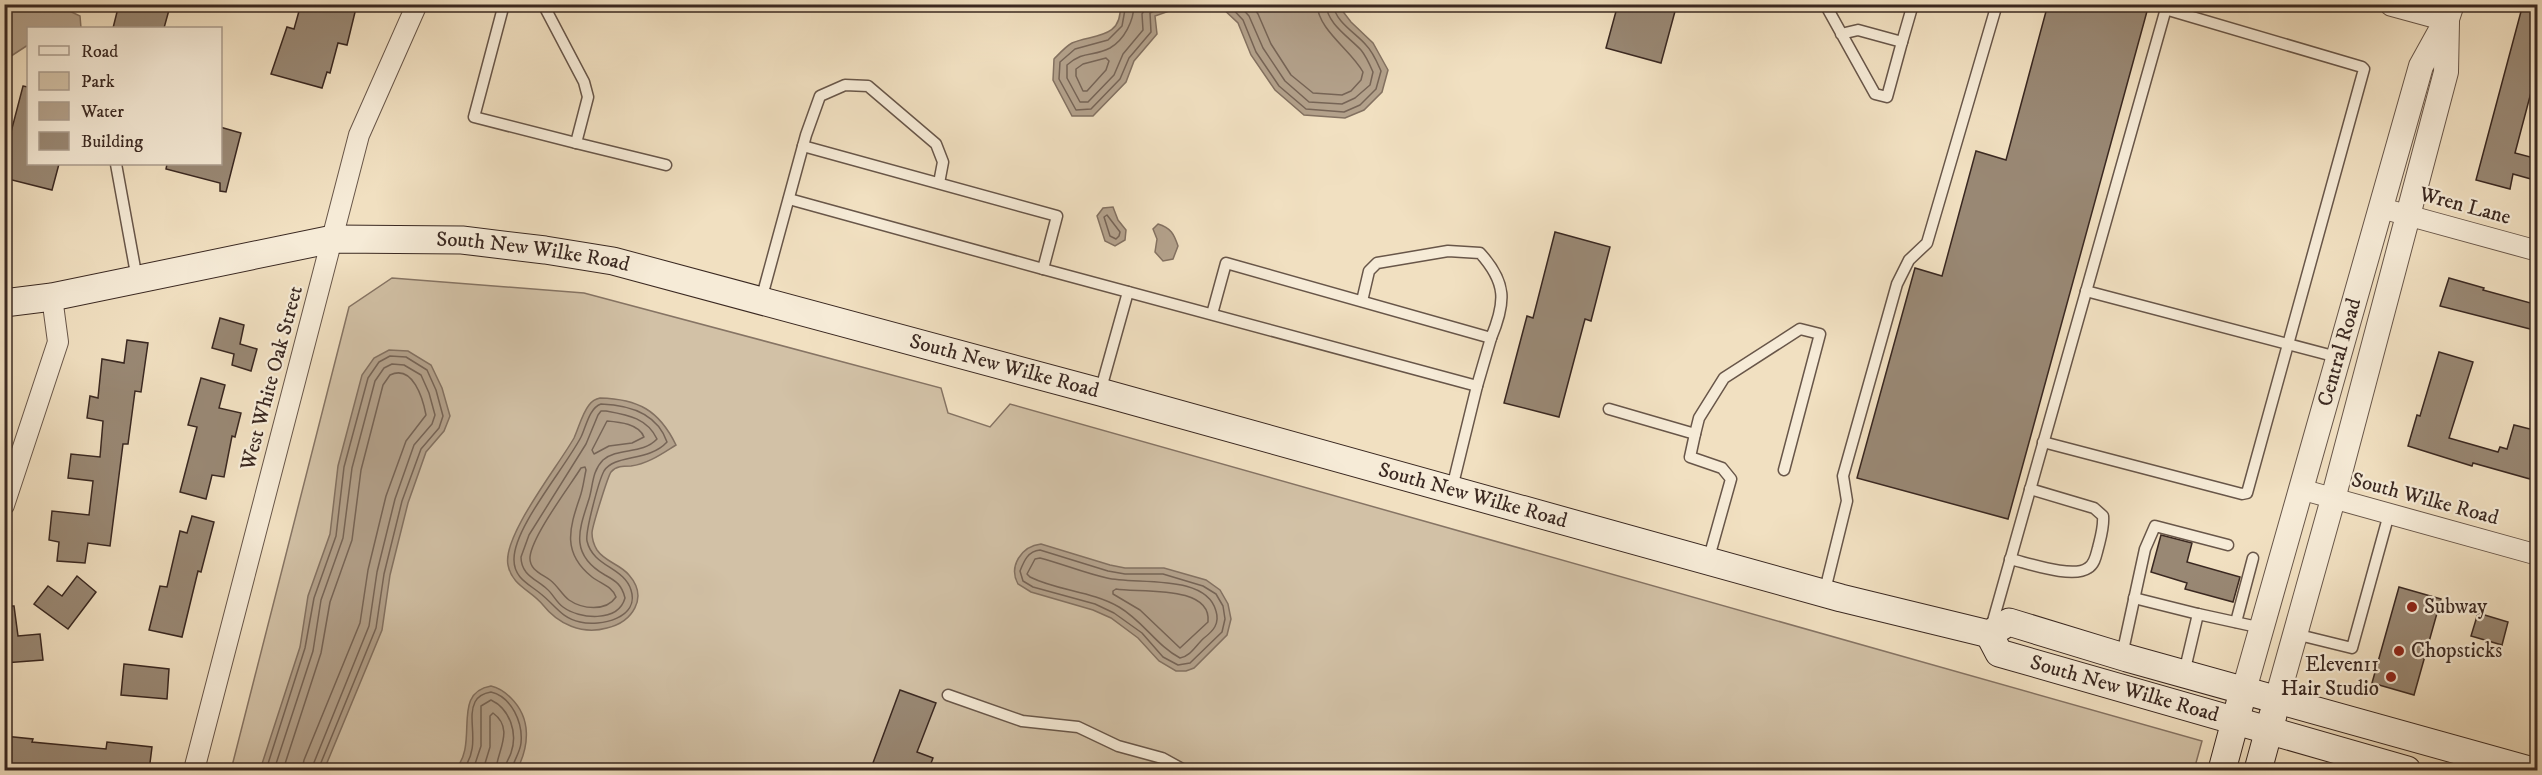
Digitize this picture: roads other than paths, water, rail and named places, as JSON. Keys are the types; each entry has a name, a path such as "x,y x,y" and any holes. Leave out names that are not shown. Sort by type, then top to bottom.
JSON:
{"main road":[{"name":"South New Wilke Road","path":"4,303 52,297 333,239 462,240 613,261 1100,392 1824,594 1989,634 2009,622 2529,771"},
{"name":"South New Wilke Road","path":"1989,634 1999,653 2406,771"},
{"path":"2222,771 2244,690"},
{"path":"2258,771 2277,699"}],"street":[{"name":"West White Oak Street","path":"195,771 359,135 417,4"},
{"path":"2392,4 2450,12"},
{"name":"Central Road","path":"2244,690 2421,66 2450,12"},
{"name":"Central Road","path":"2277,699 2333,499 2446,72 2450,12"},
{"name":"Wren Lane","path":"2380,208 2538,250"},
{"path":"4,505 58,342 52,297"},
{"name":"South Wilke Road","path":"2300,489 2538,555"}],"lane":[{"path":"504,4 474,117 666,165"},
{"path":"543,4 584,82 588,97 576,143"},
{"path":"1825,4 1875,94 1887,97 1913,4"},
{"path":"1824,594 1847,501 1843,476 1894,295 1909,260 1927,243 1997,4"},
{"path":"1989,634 2043,442 2166,7 2362,67 2364,74 2247,493 2043,442"},
{"path":"1841,34 1858,30 1902,42"},
{"path":"761,300 803,146 820,96 844,85 868,86 936,144 943,162 939,183"},
{"path":"803,146 1057,216 1043,269"},
{"path":"116,165 137,279"},
{"path":"789,199 1477,386"},
{"path":"1362,301 1369,272 1377,263 1448,251 1480,253 1494,268 1503,289 1500,317 1491,338 1477,386 1451,490"},
{"path":"1212,315 1226,263 1491,338"},
{"path":"2086,291 2337,357"},
{"path":"1100,392 1128,292"},
{"path":"1708,561 1731,479 1722,468 1690,458 1699,418 1724,378 1800,329 1820,334 1784,470"},
{"path":"1609,409 1695,434"},
{"path":"2010,559 2065,572 2079,572 2094,562 2104,526 2103,516 2094,508 2030,489"},
{"path":"2295,634 2352,648 2390,514"},
{"path":"2122,656 2145,549 2155,526 2228,546"},
{"path":"2236,621 2253,558"},
{"path":"2134,598 2262,628"},
{"path":"2184,674 2198,614"},
{"path":"948,695 1022,721 1077,727 1118,746 1162,758 1184,771"}],"water":[{"path":"5,4 57,5 80,16 81,27 27,27 27,46 5,60"},
{"path":"1120,5 1186,5 1155,16 1157,34 1134,61 1126,82 1093,116 1072,116 1053,80 1054,59 1072,43 1111,30 1120,16"},
{"path":"1219,5 1338,5 1351,22 1373,43 1388,70 1382,92 1364,110 1345,118 1304,115 1275,90 1251,55 1238,23"},
{"path":"1113,207 1118,220 1126,230 1125,240 1115,246 1105,241 1097,216 1103,208"},
{"path":"1158,224 1169,230 1175,238 1178,246 1173,259 1163,261 1155,252 1157,239 1153,229"},
{"path":"389,350 408,351 431,365 442,388 450,416 444,431 426,452 408,503 390,575 382,630 324,770 260,770 300,647 308,596 330,534 338,466 362,375 374,358"},
{"path":"600,398 626,401 646,409 662,423 676,445 643,463 617,467 609,476 592,533 593,540 600,554 629,575 638,592 637,600 630,615 616,625 589,630 571,626 556,618 518,583 510,572 508,552 522,519 574,438 582,416 592,401"},
{"path":"1041,544 1110,565 1125,568 1164,568 1206,580 1220,590 1228,604 1231,619 1227,635 1194,668 1176,671 1159,661 1138,638 1111,618 1093,610 1031,592 1018,584 1015,570 1019,558 1028,549"},
{"path":"491,686 509,696 522,715 526,742 521,761 517,770 455,770 462,759 468,709 472,698 479,691"}],"place":[{"name":"Subway","path":"2412,607"},
{"name":"Chopsticks","path":"2399,651"},
{"name":"Eleven11 Hair Studio","path":"2391,677"}]}
